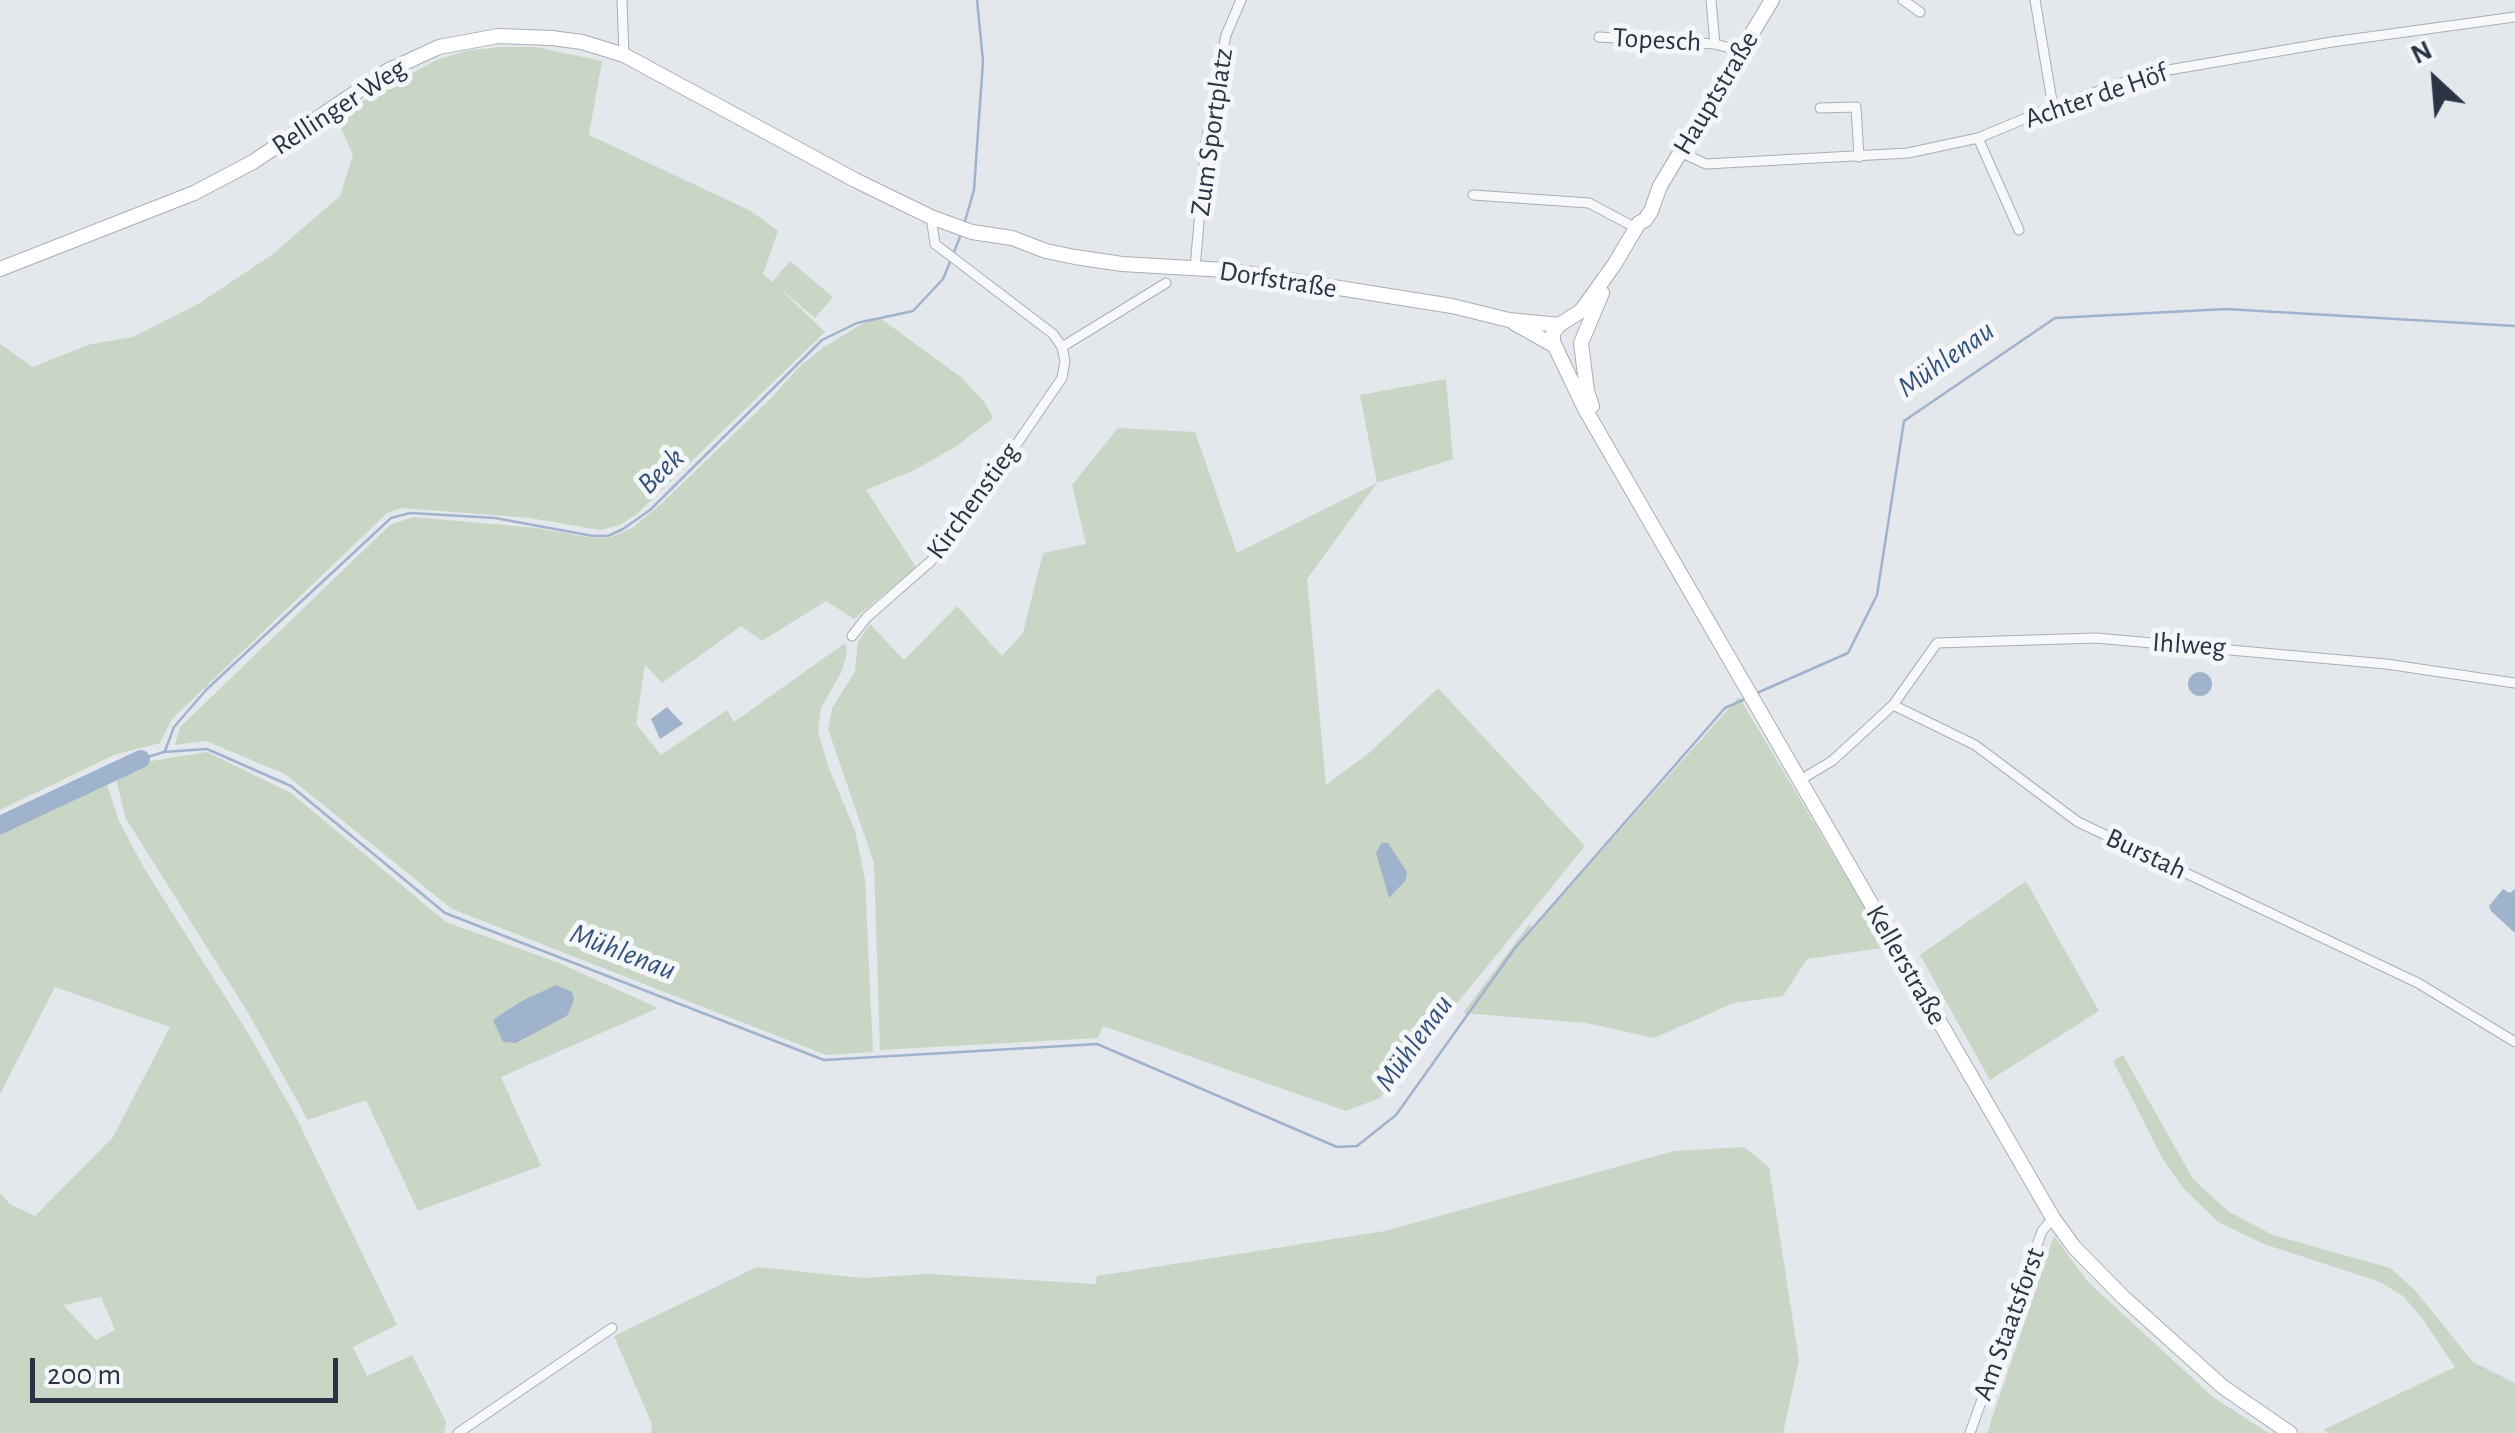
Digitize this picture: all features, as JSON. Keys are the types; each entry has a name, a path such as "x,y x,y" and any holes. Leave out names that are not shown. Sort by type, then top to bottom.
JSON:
{"main road":[{"name":"Hauptstraße","path":"1562,324 1582,312 1638,225 1651,212 1660,186 1772,0"},
{"name":"Rellinger Weg","path":"0,269 194,193 254,162 389,70 439,46 498,36 582,42 624,55 954,227"},
{"name":"Dorfstraße","path":"954,227 1012,238 1046,251 1122,264 1194,268 1452,306 1509,320 1562,324"},
{"name":"Hauptstraße","path":"1581,340 1614,265"},
{"name":"Dorfstraße","path":"1509,320 1556,348"},
{"path":"1562,324 1578,328 1581,340 1570,352 1556,348 1552,337 1562,324"},
{"name":"Kellerstraße","path":"1581,340 1586,391 1602,432"},
{"name":"Kellerstraße","path":"1556,348 1585,408 2053,1218 2104,1278 2166,1336 2223,1387 2290,1433"}],"street":[{"path":"622,0 624,55"},
{"name":"Zum Sportplatz","path":"1194,268 1212,105 1226,35 1240,0"},
{"name":"Topesch","path":"1712,0 1715,44"},
{"path":"1903,0 1920,12"},
{"path":"2034,0 2053,107"},
{"name":"Achter de Höf","path":"1680,152 1706,164 1908,153 1978,138 2151,72 2332,42 2515,18"},
{"name":"Topesch","path":"1599,37 1715,44 1740,51"},
{"path":"1820,108 1870,106"},
{"path":"1856,107 1859,157"},
{"path":"1978,138 2020,230"},
{"path":"1473,195 1589,203 1638,225"},
{"path":"931,218 935,244 1053,334 1062,347 1166,283"},
{"name":"Kirchenstieg","path":"852,636 866,618 931,561 981,496 1062,378 1062,347"},
{"name":"Ihlweg","path":"1893,705 1937,643 2096,638 2386,664 2515,683"},
{"path":"1800,780 1832,762 1893,705"},
{"name":"Burstah","path":"1893,705 1976,744 2078,822 2418,983 2515,1042"},
{"name":"Am Staatsforst","path":"1970,1433 2042,1231 2053,1218"},
{"path":"458,1433 612,1328"}],"green space":[{"path":"535,47 602,61 589,135 751,211 778,231 763,274 772,282 790,261 833,297 815,318 776,285 825,332 637,514 620,525 600,530 530,518 401,508 387,513 172,719 160,743 114,755 0,810 0,344 33,367 91,344 133,337 198,304 273,254 340,196 353,155 338,121 356,105 434,61 465,51"},
{"path":"880,318 962,378 993,418 954,448 866,490 916,567 854,619 826,601 762,641 741,626 662,683 645,665 636,724 661,755 727,710 734,722 845,643 842,671 821,708 818,731 855,831 865,879 873,1052 826,1055 452,909 285,774 206,741 175,745 180,727 390,525 413,517 609,538 632,528 662,503 799,367 862,324"},
{"path":"1446,379 1453,459 1377,483 1360,395"},
{"path":"1118,428 1195,432 1237,553 1377,483 1307,579 1326,785 1369,753 1438,688 1585,846 1380,1098 1346,1111 1103,1026 1098,1038 880,1050 874,863 828,729 832,708 855,672 858,642 870,624 904,660 957,606 1002,656 1023,633 1043,553 1086,544 1072,485"},
{"path":"1739,697 1888,947 1807,959 1783,996 1734,1003 1654,1038 1586,1023 1463,1013 1530,923 1532,929"},
{"path":"207,752 291,793 446,922 559,963 658,1008 501,1077 541,1166 418,1211 366,1100 308,1120 247,1011 126,819 115,775 145,762","holes":["572,992 567,1016 516,1043"]},
{"path":"106,781 119,821 144,868 296,1117 397,1325 353,1347 367,1376 412,1355 446,1422 444,1433 0,1433 0,1193 10,1204 35,1216 113,1137 170,1027 55,987 0,1094 0,831","holes":["101,1297 115,1330 96,1340 63,1305"]},
{"path":"2026,881 2099,1011 1990,1080 1920,955"},
{"path":"2123,1055 2193,1179 2229,1212 2273,1235 2390,1268 2414,1289 2473,1362 2515,1383 2515,1433 2323,1430 2455,1367 2403,1296 2380,1282 2264,1244 2218,1222 2184,1189 2162,1158 2113,1061"},
{"path":"1744,1147 1769,1167 1799,1360 1783,1433 651,1433 652,1424 614,1336 757,1267 863,1278 928,1274 1096,1284 1097,1276 1385,1231 1674,1151"},
{"path":"2054,1236 2088,1282 2214,1398 2269,1433 1987,1433"}],"water":[{"path":"2200,672 2212,684 2200,696 2188,684"},
{"path":"667,707 683,724 660,739 651,719"},
{"path":"1381,843 1388,843 1407,872 1406,880 1389,898 1376,853"},
{"path":"2503,889 2510,893 2515,889 2515,933 2489,906"},
{"path":"556,985 572,992 574,1000 567,1016 516,1043 503,1042 493,1020"}],"waterway":[{"name":"Beek","path":"965,221 974,190 983,61 977,0"},
{"name":"Beek","path":"953,255 961,234"},
{"name":"Beek","path":"165,751 174,727 207,689 391,518 410,513 495,518 608,536 650,510 822,340 857,323 913,311 943,279 950,262"},
{"name":"Mühlenau","path":"1757,693 1848,653 1877,595 1904,421 2055,318 2226,309 2515,326"},
{"name":"Mühlenau","path":"141,759 164,752 207,749 291,786 445,913 824,1060 1097,1044 1337,1147 1357,1146 1396,1115 1515,948 1725,708 1745,699"},
{"name":"Mühlenau","path":"0,825 141,759"}]}
